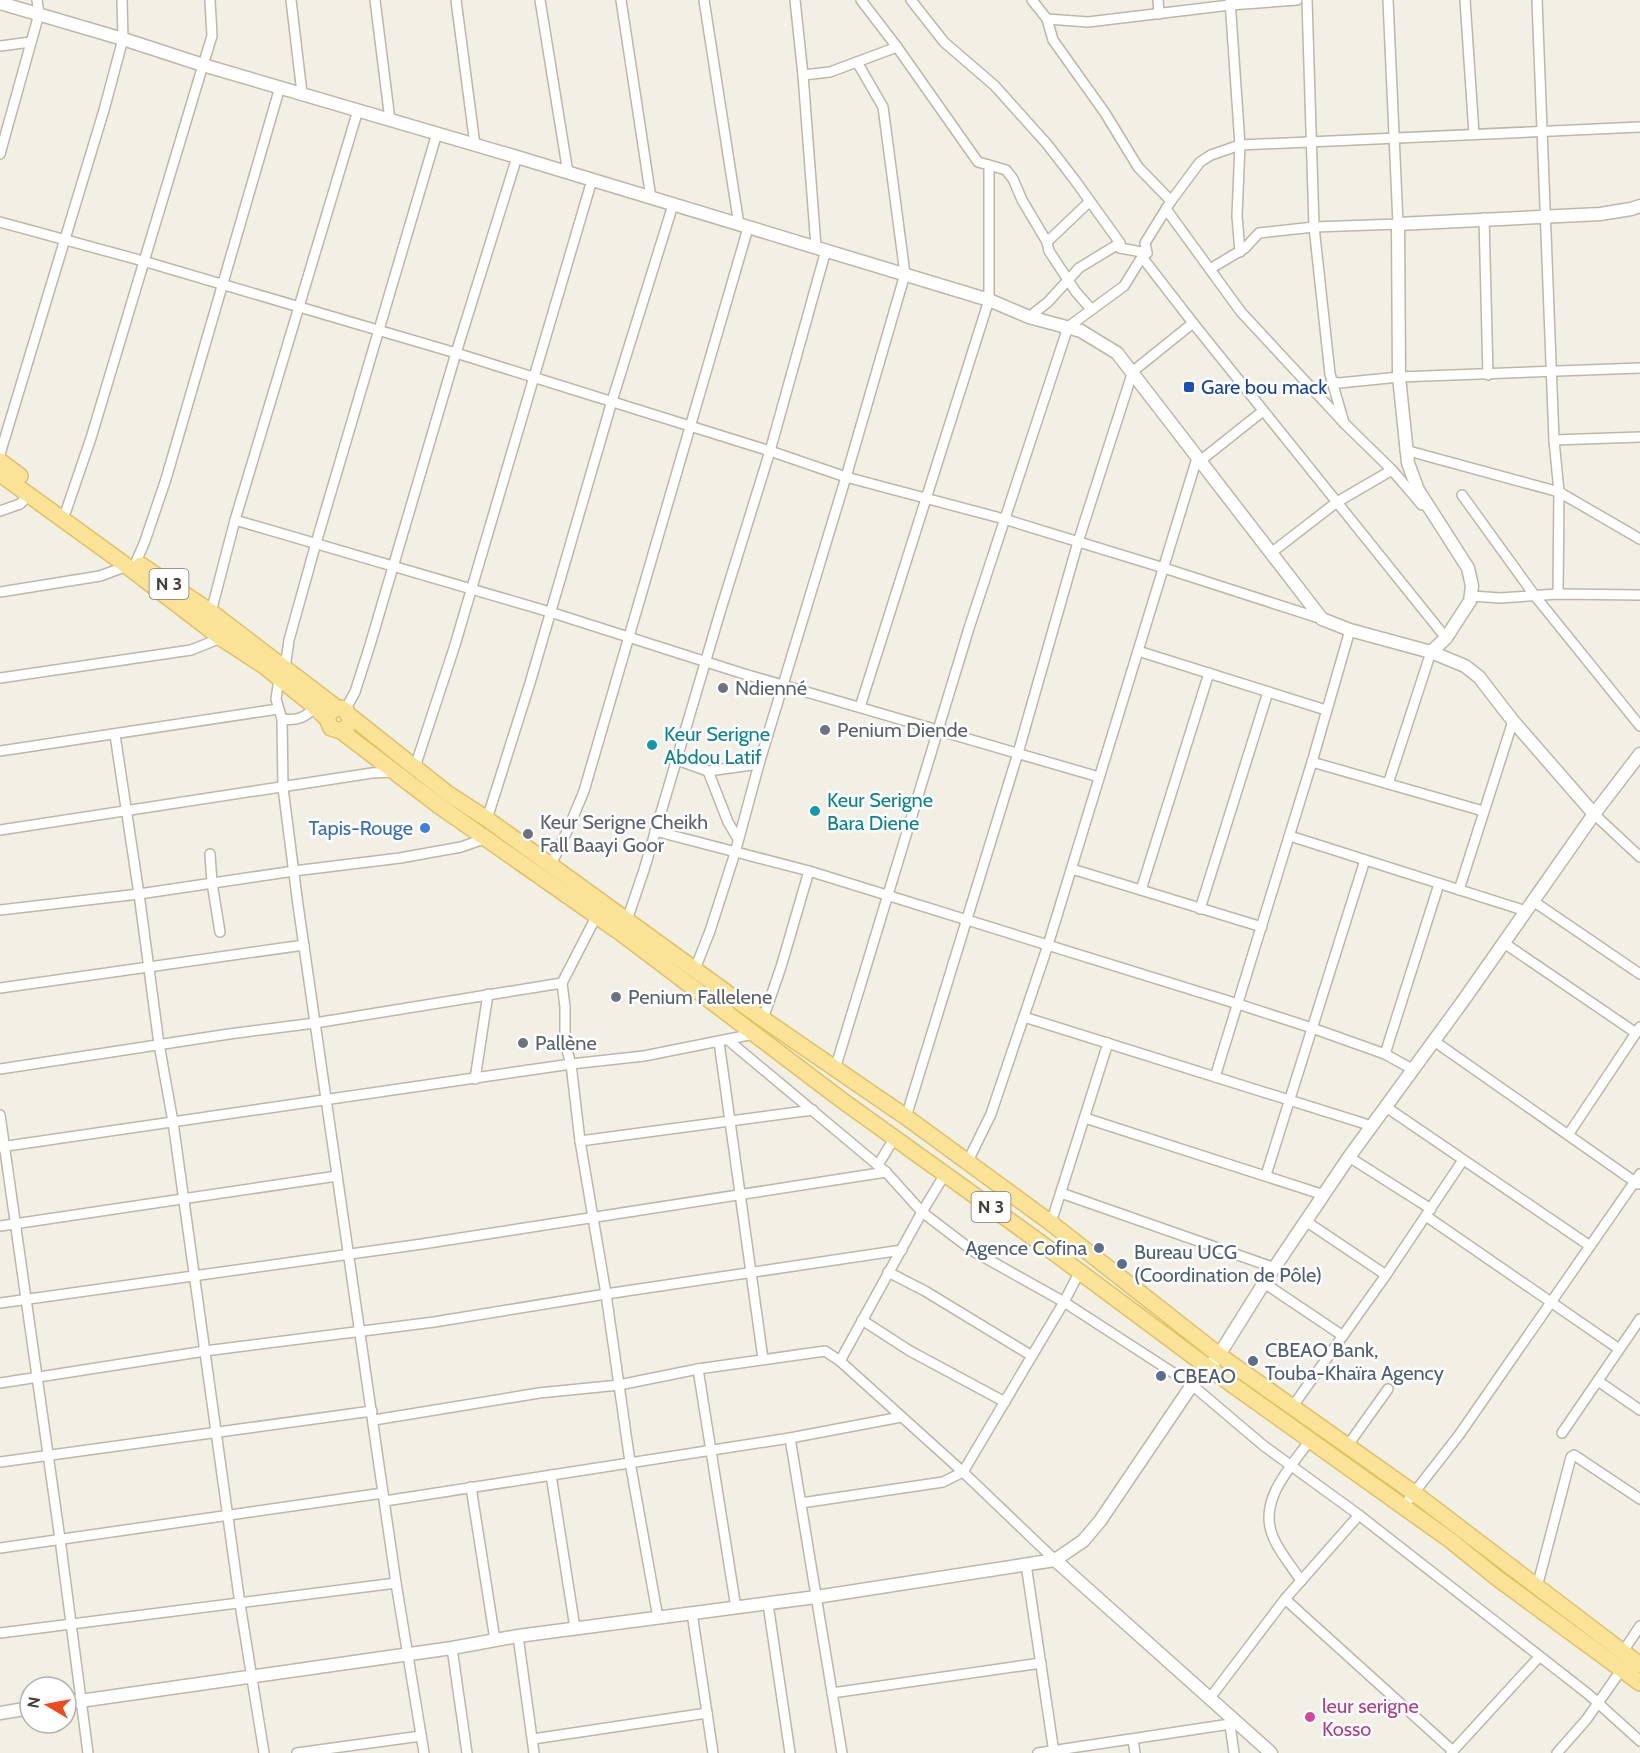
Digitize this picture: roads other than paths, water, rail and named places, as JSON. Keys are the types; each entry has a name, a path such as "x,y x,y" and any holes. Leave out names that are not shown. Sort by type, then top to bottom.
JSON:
{"main road":[{"name":"N 3","path":"0,462 66,511 221,638 264,666 282,673 415,767 447,793 487,819 624,926 753,1034 1403,1507 1640,1683"},
{"name":"N 3","path":"0,474 131,564 211,612 282,673 315,707 340,713"},
{"name":"N 3","path":"340,713 331,728 341,731 393,772 597,915 624,926 695,969 763,1019 906,1117 1051,1223 1219,1355 1414,1493 1640,1665"}],"street":[{"path":"0,154 3,132 39,14 37,0"},
{"path":"0,454 94,145 123,39 122,0"},
{"path":"66,511 91,438 212,36 210,0"},
{"path":"291,0 302,93"},
{"path":"375,0 390,120"},
{"path":"456,0 475,145"},
{"path":"540,0 568,173"},
{"path":"621,0 651,198"},
{"path":"550,867 584,791 692,426 744,227 704,0"},
{"path":"624,926 677,760 770,450 821,248 795,0"},
{"path":"861,0 978,162 1006,170 1047,242 1049,252 1091,309"},
{"path":"911,0 944,42 994,86 1047,144 1120,243 1120,248 1144,255 1192,323 1446,638"},
{"path":"1032,0 1047,19 1053,40 1105,113 1138,167 1168,205 1241,312 1344,423 1392,470 1436,520"},
{"path":"1158,0 1159,14"},
{"path":"1047,19 1088,22 1159,14 1230,2 1298,0"},
{"path":"1307,0 1314,227 1330,374 1344,423"},
{"path":"1388,0 1398,224 1399,377 1406,450 1418,490 1468,568 1472,596 1446,638 1431,652 1388,784"},
{"path":"1465,0 1474,134"},
{"path":"1537,0 1554,440 1559,492 1558,594"},
{"path":"1230,2 1240,145 1237,216 1240,252"},
{"path":"0,3 744,227 821,248 989,300 1029,317 1089,335 1117,353 1322,619"},
{"path":"0,46 31,42"},
{"path":"803,75 830,72 897,47"},
{"path":"695,969 735,853 759,764 905,274 883,107 857,62"},
{"path":"0,592 90,578 131,564 145,542 224,286 280,87"},
{"path":"211,612 235,520 358,110"},
{"path":"835,1069 1004,519 1068,327 1124,286 1144,255 1145,243 1168,205 1200,162 1211,155 1240,145 1640,127"},
{"path":"424,1753 396,1583 304,945 283,788 282,719 276,699 289,640 316,543 437,133"},
{"path":"340,713 355,692 360,679 456,353 517,157"},
{"path":"860,707 989,300 989,165"},
{"path":"415,767 472,589 592,180"},
{"path":"1047,242 1089,202"},
{"path":"487,819 527,694 612,401 673,205"},
{"path":"1210,269 1240,252 1259,233 1314,227 1600,214 1640,206"},
{"path":"1484,218 1488,375"},
{"path":"0,222 143,261 456,353 770,450 846,477 1004,519 1164,568 1350,630 1431,652 1465,666 1479,677 1513,721 1594,814 1640,857"},
{"path":"1029,317 1048,302 1079,268 1120,243"},
{"path":"906,1117 1018,753 1078,542 1132,373 1192,323"},
{"path":"1333,382 1399,377 1640,368"},
{"path":"967,1163 991,1114 1048,945 1198,460 1263,411"},
{"path":"1554,440 1640,437"},
{"path":"1406,450 1559,492 1640,538"},
{"path":"1271,553 1337,502 1392,470"},
{"path":"0,511 20,504 29,495"},
{"path":"1462,495 1535,596 1640,726"},
{"path":"235,520 1099,777"},
{"path":"1472,596 1500,598 1558,594 1640,595"},
{"path":"1215,1077 1290,836 1350,630"},
{"path":"0,678 191,650 221,638"},
{"path":"1138,651 1326,710"},
{"path":"1141,890 1209,673"},
{"path":"1200,909 1268,692"},
{"path":"282,719 293,720 306,717 315,707"},
{"path":"0,751 278,709"},
{"path":"1459,890 1513,721"},
{"path":"115,735 140,894 159,1044 184,1197 240,1604 264,1753"},
{"path":"78,1701 452,1648 518,1636 768,1604 1055,1560 1083,1541 1100,1521 1192,1385 1219,1355 1264,1283 1349,1157 1594,814 1640,754"},
{"path":"677,760 708,771 759,764"},
{"path":"1312,762 1483,811"},
{"path":"708,771 728,822 738,839"},
{"path":"0,830 372,773 393,772"},
{"path":"655,831 809,871 1238,1004 1385,1054 1412,1069"},
{"path":"1290,836 1459,890 1530,906 1640,974"},
{"path":"0,910 140,894 400,858 461,847 486,838"},
{"path":"210,854 220,932"},
{"path":"1266,1175 1365,860"},
{"path":"1072,869 1262,927"},
{"path":"763,1019 781,968 809,871"},
{"path":"1385,1054 1439,884"},
{"path":"597,915 562,983 565,1043 571,1064 580,1141 606,1294 630,1462 658,1618"},
{"path":"1504,943 1637,1036 1568,1135"},
{"path":"0,988 304,945"},
{"path":"0,1069 315,1023 562,983"},
{"path":"475,1079 488,994"},
{"path":"1024,1017 1372,1126"},
{"path":"2,1147 571,1064 644,1056 753,1034"},
{"path":"723,1041 813,1110 886,1172 922,1212 973,1251 1064,1302 1192,1385 1264,1446 1359,1515 1599,1703 1640,1742"},
{"path":"723,1041 729,1120 763,1359"},
{"path":"1403,1507 1459,1435 1638,1180 1568,1135 1434,1041"},
{"path":"1051,1223 1108,1043"},
{"path":"1386,1107 1590,1246"},
{"path":"580,1141 813,1110"},
{"path":"0,1115 2,1147 16,1223 88,1753"},
{"path":"1084,1119 1324,1195"},
{"path":"878,1165 895,1137"},
{"path":"1349,1157 1619,1349"},
{"path":"1293,1406 1386,1275 1463,1160"},
{"path":"0,1303 195,1277 886,1172"},
{"path":"840,1361 945,1174"},
{"path":"0,1226 337,1176"},
{"path":"1061,1193 1275,1268"},
{"path":"1307,1222 1386,1275"},
{"path":"0,1383 205,1352 361,1332 902,1250"},
{"path":"888,1272 926,1291 1032,1356"},
{"path":"801,1503 943,1482 963,1472 1079,1273"},
{"path":"1264,1283 1343,1336"},
{"path":"862,1320 910,1351 1005,1402"},
{"path":"1563,1433 1619,1349 1638,1325"},
{"path":"0,1462 217,1432 619,1384 763,1359 828,1352 1210,1698 1234,1724 1271,1753"},
{"path":"698,1369 736,1608"},
{"path":"1598,1381 1640,1410"},
{"path":"1348,1445 1388,1389"},
{"path":"0,1548 228,1514 471,1487 790,1438 901,1418"},
{"path":"790,1438 842,1753"},
{"path":"1301,1581 1272,1536 1268,1520 1273,1494 1310,1440"},
{"path":"1537,1587 1571,1457 1574,1455 1640,1499"},
{"path":"551,1475 575,1628"},
{"path":"471,1487 495,1640"},
{"path":"1210,1698 1285,1599 1359,1515"},
{"path":"1026,1564 1054,1752"},
{"path":"0,1633 396,1583"},
{"path":"1285,1599 1452,1752 1539,1657"},
{"path":"768,1604 790,1753"},
{"path":"692,1613 713,1753"},
{"path":"1622,1653 1640,1626"},
{"path":"518,1636 534,1753"},
{"path":"452,1648 467,1753"},
{"path":"832,1693 1041,1663"},
{"path":"1557,1753 1599,1703 1622,1669"},
{"path":"0,1713 18,1710"},
{"path":"533,1738 706,1713"},
{"path":"1038,1753 1234,1724"},
{"path":"1234,1724 1234,1753"},
{"path":"297,1753 421,1736"},
{"path":"1133,1740 1135,1753"}],"place":[{"name":"Gare bou mack","path":"1189,387"},
{"name":"Ndienné","path":"723,688"},
{"name":"Penium Diende","path":"825,730"},
{"name":"Keur Serigne Abdou Latif","path":"652,745"},
{"name":"Keur Serigne Bara Diene","path":"815,811"},
{"name":"Tapis-Rouge","path":"425,828"},
{"name":"Keur Serigne Cheikh Fall Baayi Goor","path":"528,834"},
{"name":"Penium Fallelene","path":"616,997"},
{"name":"Pallène","path":"523,1043"},
{"name":"Agence Cofina","path":"1099,1248"},
{"name":"Bureau UCG (Coordination de Pôle)","path":"1122,1264"},
{"name":"CBEAO Bank, Touba-Khaïra Agency","path":"1253,1361"},
{"name":"CBEAO","path":"1161,1376"},
{"name":"leur serigne Kosso","path":"1310,1717"}]}
